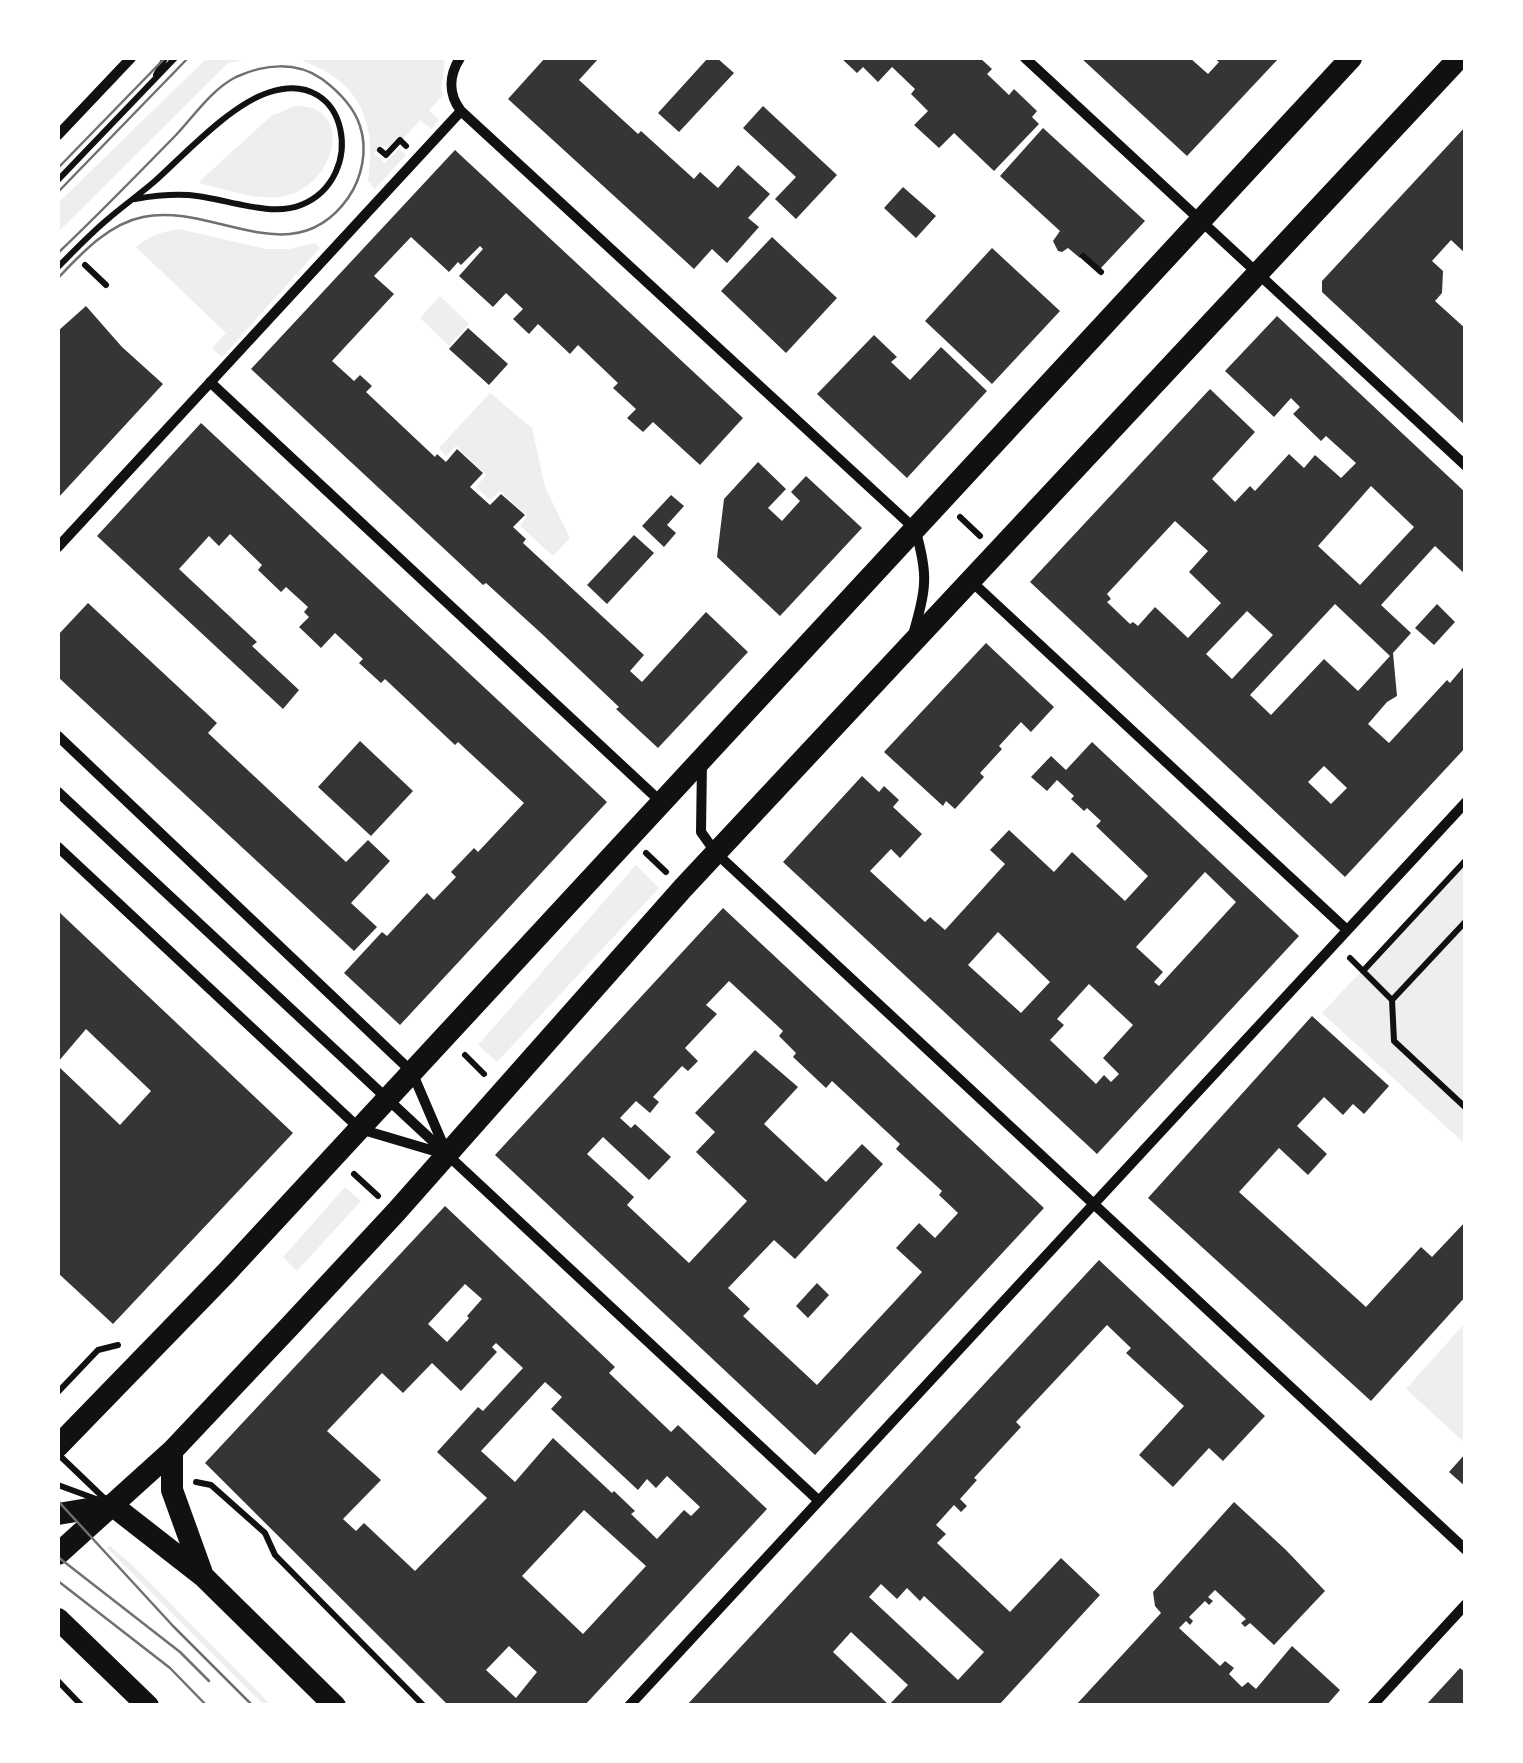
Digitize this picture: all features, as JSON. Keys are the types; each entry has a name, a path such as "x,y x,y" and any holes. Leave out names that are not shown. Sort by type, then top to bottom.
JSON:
{"main road":[{"path":"58,1446 225,1274 1351,58"},
{"path":"58,1554 172,1451 447,1155 683,888 1458,58"},
{"path":"172,1451 172,1490 203,1576"},
{"path":"58,1514 112,1505 203,1576 334,1706"},
{"path":"58,1619 69,1640 148,1706"}],"street":[{"path":"58,135 131,58"},
{"path":"460,58 454,68 452,96 461,111 915,529 924,559 926,589 910,646"},
{"path":"1024,58 1466,466"},
{"path":"58,546 461,111"},
{"path":"210,382 662,802"},
{"path":"970,580 1346,930"},
{"path":"58,736 412,1072 447,1155"},
{"path":"702,758 702,832 716,853 1466,1550"},
{"path":"58,792 819,1501"},
{"path":"630,1706 1466,802"},
{"path":"58,846 360,1129 447,1155"},
{"path":"1372,1706 1466,1604"}],"lane":[{"path":"153,80 165,58"},
{"path":"58,180 175,58"},
{"path":"58,267 108,219 251,99 272,91 300,90 328,102 336,115 342,148 333,177 322,192 296,207 266,208 190,195 134,199"},
{"path":"58,1454 112,1505"},
{"path":"58,1484 112,1505"}],"path":[{"path":"380,150 386,155 400,140"},
{"path":"72,253 106,284"},
{"path":"1083,256 1101,272"},
{"path":"942,500 997,552"},
{"path":"629,838 683,888"},
{"path":"1466,860 1363,971 1392,1000 1394,1041 1466,1108"},
{"path":"1392,1000 1466,921"},
{"path":"446,1036 503,1092"},
{"path":"64,1386 72,1394"},
{"path":"192,1482 211,1484 265,1533 275,1555 424,1706"},
{"path":"58,1681 82,1706"}],"shaded area":[{"path":"207,58 252,58 228,63 58,232 58,203"},
{"path":"440,58 445,62 443,95 429,110 439,120 431,129 420,120 403,139 399,136 387,148 381,145 374,154 385,163 399,148 406,155 375,189 368,181 370,141 361,107 339,80 303,61"},
{"path":"295,106 315,109 327,119 332,132 332,148 314,180 298,191 269,198 201,184 271,116"},
{"path":"179,229 266,249 315,243 320,248 222,357 212,348 226,333 136,247 156,235"},
{"path":"440,296 469,324 449,346 420,318"},
{"path":"490,393 532,428 545,487 570,538 553,556 520,526 527,516 500,491 490,500 476,487 486,475 456,446 446,456 439,448"},
{"path":"1465,861 1465,1144 1322,1013"},
{"path":"636,865 659,888 497,1062 478,1045"},
{"path":"345,1187 361,1201 297,1271 283,1257"},
{"path":"1465,1323 1465,1443 1406,1389"},
{"path":"110,1546 271,1705 264,1705 107,1548"}],"building":[{"path":"545,58 599,58 579,80 694,179 700,172 718,188 738,165 770,194 748,218 759,227 727,263 712,249 694,269 508,99"},
{"path":"708,58 717,58 734,73 679,132 658,113"},
{"path":"841,58 980,58 992,69 987,74 1009,95 1014,89 1037,111 1032,117 1039,124 994,171 954,133 939,148 914,125 928,111 911,94 915,89 892,67 878,82 863,67 857,73"},
{"path":"1081,58 1190,58 1208,74 1219,62 1214,58 1279,58 1187,156"},
{"path":"763,106 837,175 796,219 775,199 796,177 743,128"},
{"path":"1466,126 1466,254 1451,240 1432,261 1443,271 1442,293 1435,301 1466,329 1466,426 1322,292 1322,281"},
{"path":"1043,128 1145,221 1100,269 1084,254 1080,258 1068,248 1058,251 1053,241 1060,231 1000,176"},
{"path":"455,150 743,418 700,465 653,422 643,432 627,418 636,409 613,388 618,383 578,345 570,354 538,324 529,334 513,319 523,309 506,293 493,307 459,276 483,249 480,246 449,272 411,237 374,276 394,294 332,361 354,381 360,375 372,386 366,392 435,457 437,454 446,462 457,449 483,473 470,487 490,505 501,494 525,515 513,527 526,539 523,543 644,655 630,671 642,682 706,612 748,652 658,748 542,634 486,583 483,585 251,369"},
{"path":"903,187 936,216 916,238 884,208"},
{"path":"772,237 837,298 786,353 721,291"},
{"path":"992,248 1060,311 992,384 925,321"},
{"path":"86,306 122,347 163,384 58,498 58,331"},
{"path":"1277,316 1466,493 1466,575 1435,546 1381,605 1411,633 1393,653 1397,696 1368,724 1389,743 1466,664 1466,747 1345,877 1030,582 1210,389 1255,432 1212,479 1235,502 1250,486 1255,491 1289,454 1304,468 1315,455 1341,478 1356,463 1326,436 1321,441 1293,414 1300,407 1291,398 1274,417 1225,371","holes":["1371,486 1414,527 1360,585 1318,546","1175,521 1208,551 1189,572 1221,603 1188,638 1155,607 1138,626 1130,624 1107,602 1111,599 1107,594","1335,604 1390,656 1358,691 1324,659 1271,715 1250,695","1247,611 1273,635 1232,679 1206,654","1324,766 1347,788 1331,804 1308,782"]},
{"path":"468,328 508,364 489,385 449,349"},
{"path":"874,335 897,357 891,362 910,380 941,347 987,391 907,478 817,394"},
{"path":"201,423 607,802 400,1025 344,973 382,932 387,936 427,893 434,900 456,877 451,872 474,848 478,852 524,803 385,679 381,683 359,663 363,659 335,633 321,648 299,627 309,617 304,612 308,607 286,587 281,592 258,570 262,565 230,534 219,546 209,536 179,569 257,642 252,646 299,690 283,709 97,536"},
{"path":"758,462 786,489 768,508 782,521 800,501 791,492 806,476 862,528 780,616 717,557 724,499"},
{"path":"671,495 684,506 667,525 676,533 664,547 642,526"},
{"path":"634,535 654,553 607,604 587,585"},
{"path":"88,603 217,723 208,733 346,862 368,840 390,861 351,903 377,927 354,951 58,677 58,635"},
{"path":"1437,604 1455,622 1434,645 1415,628"},
{"path":"986,643 1054,707 1031,732 1021,722 980,773 984,777 955,809 946,801 943,806 884,752"},
{"path":"360,741 413,791 371,836 318,787"},
{"path":"1092,742 1299,936 1097,1154 783,862 862,776 879,792 884,786 899,800 893,807 922,834 900,858 891,849 870,871 925,922 930,917 945,930 1005,864 990,850 1009,830 1054,872 1072,852 1125,901 1148,876 1096,826 1101,821 1071,799 1074,796 1057,780 1047,791 1031,777 1051,756 1066,770","holes":["1205,872 1236,902 1159,986 1154,982 1163,972 1136,947","998,932 1050,982 1021,1013 968,965","1089,984 1133,1025 1103,1058 1119,1074 1111,1082 1104,1075 1096,1084 1050,1040 1064,1025 1057,1019"]},
{"path":"723,908 1044,1208 815,1455 495,1155","holes":["729,981 783,1031 779,1036 796,1053 793,1057 826,1088 832,1081 900,1144 896,1149 942,1191 939,1195 958,1213 935,1238 919,1223 896,1248 922,1272 817,1385 743,1316 750,1309 728,1288 774,1240 795,1259 883,1164 862,1144 826,1182 764,1124 798,1087 755,1050 695,1113 715,1132 696,1152 747,1201 689,1263 627,1205 634,1197 587,1154 603,1137 649,1180 671,1157 635,1124 631,1128 620,1118 636,1101 650,1113 659,1102 653,1097 682,1066 688,1071 698,1061 685,1048 717,1014 706,1005"]},
{"path":"58,911 293,1133 113,1324 58,1273 58,1066 120,1125 151,1091 86,1029 58,1062"},
{"path":"1312,1016 1389,1086 1364,1114 1353,1104 1343,1115 1324,1097 1297,1126 1327,1154 1308,1175 1279,1148 1239,1192 1366,1307 1421,1247 1432,1257 1466,1221 1466,1296 1371,1401 1148,1198"},
{"path":"445,1206 615,1367 609,1373 671,1432 678,1425 767,1509 584,1706 449,1706 205,1463","holes":["465,1284 482,1299 447,1342 428,1324","496,1343 523,1368 483,1411 478,1407 437,1452 487,1498 415,1571 364,1523 356,1531 343,1519 381,1480 327,1431 382,1373 403,1393 432,1363 461,1391 497,1352 492,1347","545,1382 562,1397 551,1409 638,1490 647,1479 656,1488 667,1476 700,1507 691,1516 684,1510 657,1539 631,1514 635,1511 553,1438 515,1482 481,1451","584,1510 646,1566 583,1634 522,1576","509,1646 537,1672 516,1698 486,1670"]},
{"path":"1099,1260 1265,1416 1223,1461 1209,1448 1173,1487 1139,1455 1184,1406 1126,1353 1131,1348 1107,1325 1016,1422 1021,1427 960,1499 967,1506 961,1512 954,1505 936,1525 946,1534 937,1543 1010,1612 1061,1558 1100,1595 998,1706 686,1706","holes":["881,1584 897,1599 907,1588 920,1601 924,1596 984,1652 958,1680 869,1597","851,1632 908,1685 889,1705 833,1652"]},
{"path":"817,1283 829,1295 808,1318 796,1306"},
{"path":"1466,1453 1466,1487 1449,1472"},
{"path":"1234,1502 1325,1591 1274,1645 1250,1623 1245,1627 1241,1623 1246,1619 1215,1590 1208,1597 1213,1601 1209,1605 1205,1601 1189,1617 1193,1621 1190,1625 1186,1621 1179,1628 1220,1666 1225,1661 1234,1668 1229,1674 1242,1687 1248,1682 1256,1689 1292,1646 1340,1690 1326,1706 1075,1706 1161,1613 1155,1606 1153,1592"},
{"path":"1460,1668 1466,1673 1466,1706 1425,1706"}],"tram line":[{"path":"58,168 165,58"},
{"path":"58,192 188,58"},
{"path":"58,253 211,96 236,77 269,67 302,69 334,89 357,119 363,145 360,173 348,198 326,221 303,232 277,234 170,215 143,217 107,233 58,278"},
{"path":"58,1501 253,1706"},
{"path":"58,1557 180,1652 209,1681"},
{"path":"58,1581 170,1668 207,1706"}]}
